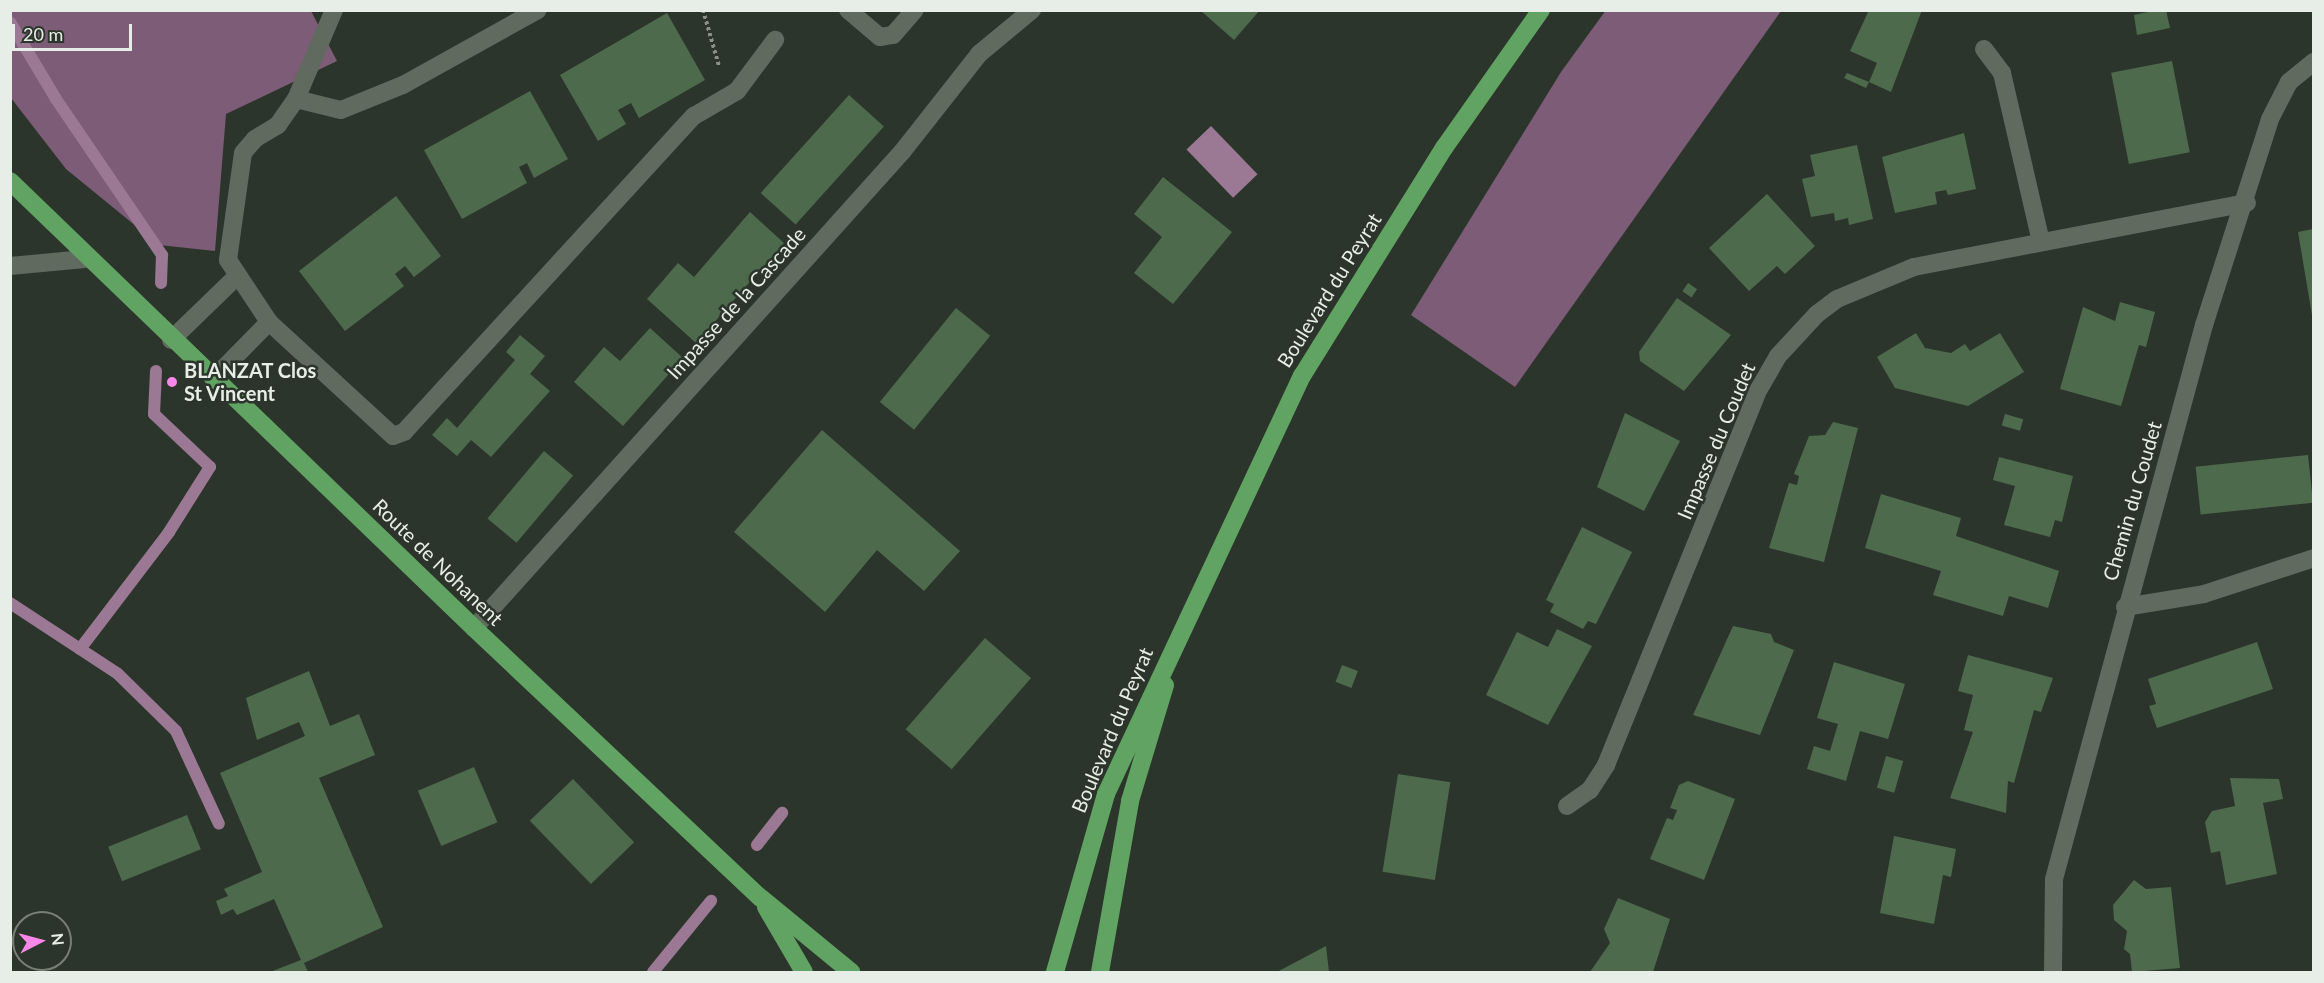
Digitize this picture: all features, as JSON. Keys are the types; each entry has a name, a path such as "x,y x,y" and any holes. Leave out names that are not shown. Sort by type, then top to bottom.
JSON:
{"main road":[{"name":"Boulevard du Peyrat","path":"1055,972 1106,794 1187,611 1302,376 1444,148 1541,10"},
{"name":"Route de Nohanent","path":"10,181 85,259 761,898 851,972"},
{"name":"Boulevard du Peyrat","path":"1100,972 1130,801 1187,611"},
{"name":"Route de Nohanent","path":"761,898 804,972"}],"street":[{"path":"334,10 297,99 278,125 255,139 243,153 228,260 236,277 269,322 381,429 393,436 404,432 694,116 737,91 775,40"},
{"path":"297,99 341,110 403,85 538,10"},
{"path":"848,10 880,38 893,35 915,10"},
{"name":"Impasse de la Cascade","path":"474,628 902,152 979,54 1032,10"},
{"path":"1984,49 2002,73 2041,242"},
{"name":"Chemin du Coudet","path":"2053,972 2054,879 2125,607 2204,325 2247,203 2279,99 2313,62"},
{"name":"Impasse du Coudet","path":"1568,806 1590,790 1606,765 1759,389 1778,356 1817,314 1868,284 1914,267 2247,203"},
{"path":"10,266 85,259"},
{"path":"171,340 236,277"},
{"path":"213,379 269,322"},
{"path":"2125,607 2204,594 2313,558"}],"path":[{"path":"704,10 720,69 737,91"}],"shaded area":[{"path":"1606,10 1781,11 1515,387 1411,315 1561,72"},
{"path":"11,11 311,11 337,61 226,114 215,251 159,245 66,169 11,98"},
{"path":"1211,126 1258,174 1233,198 1187,150"}],"building":[{"path":"1200,10 1260,10 1234,40"},
{"path":"1869,10 1922,10 1891,92 1869,82 1877,63 1850,51"},
{"path":"2166,10 2170,28 2137,35 2134,15"},
{"path":"667,13 705,80 639,118 631,103 618,110 626,124 598,141 560,75"},
{"path":"2172,61 2190,152 2129,164 2111,73"},
{"path":"1847,73 1869,82 1866,88 1844,78"},
{"path":"530,91 568,159 534,178 527,163 519,167 527,183 462,219 424,150"},
{"path":"849,95 884,126 796,225 761,193"},
{"path":"1964,133 1976,189 1948,195 1946,190 1935,192 1937,204 1895,213 1882,157"},
{"path":"1857,145 1873,219 1849,225 1848,218 1835,221 1834,213 1811,217 1802,179 1815,176 1810,155"},
{"path":"1163,177 1232,232 1173,304 1134,273 1162,237 1134,214"},
{"path":"1767,194 1815,246 1785,274 1777,266 1749,291 1709,248"},
{"path":"396,196 441,256 414,277 405,266 395,274 404,286 345,331 299,271"},
{"path":"750,212 784,243 696,343 647,299 678,263 694,277"},
{"path":"2313,229 2313,315 2312,315 2298,232"},
{"path":"1688,283 1697,289 1692,297 1682,291"},
{"path":"1677,298 1731,335 1684,391 1640,361 1639,352"},
{"path":"2120,302 2155,312 2146,347 2139,345 2121,406 2060,389 2083,307 2115,321"},
{"path":"956,308 990,336 914,430 880,402"},
{"path":"650,328 683,358 623,426 574,382 604,347 620,361"},
{"path":"1916,333 1925,348 1951,353 1965,344 1970,351 2000,333 2024,372 1968,406 1895,388 1877,357"},
{"path":"520,335 545,356 530,374 550,391 491,457 471,440 457,456 432,435 447,418 457,428 515,360 506,352"},
{"path":"1625,413 1680,441 1644,511 1597,487"},
{"path":"2005,414 2023,419 2020,431 2002,426"},
{"path":"1833,422 1858,428 1824,562 1769,548 1789,483 1797,485 1799,476 1794,474 1809,436 1825,435"},
{"path":"822,430 960,551 924,591 877,550 825,612 734,532"},
{"path":"544,451 573,475 517,543 487,518"},
{"path":"2308,455 2313,503 2201,515 2196,467"},
{"path":"1999,457 2073,476 2062,522 2055,520 2050,537 2004,525 2015,486 1993,480"},
{"path":"1881,494 1961,518 1956,536 2059,571 2048,608 2009,596 2003,616 1933,595 1941,571 1865,548"},
{"path":"1582,527 1632,552 1596,624 1588,621 1583,629 1550,612 1554,604 1546,600"},
{"path":"1733,626 1771,634 1774,642 1794,650 1760,735 1693,715"},
{"path":"1557,629 1592,646 1548,725 1486,695 1517,632 1548,647"},
{"path":"985,638 1031,678 952,769 906,729"},
{"path":"2257,642 2273,689 2157,728 2149,706 2156,704 2148,679"},
{"path":"1968,655 2053,678 2041,712 2034,710 2014,783 2008,781 2006,813 1950,798 1973,732 1964,730 1973,695 1958,691"},
{"path":"1834,662 1905,684 1888,739 1860,731 1846,781 1807,769 1814,746 1830,751 1838,724 1817,718"},
{"path":"1342,665 1358,671 1351,688 1336,682"},
{"path":"309,671 330,726 359,714 375,755 319,778 383,927 304,963 308,972 270,972 301,960 274,899 237,915 233,909 221,915 216,901 228,896 224,889 262,872 220,773 305,736 299,722 257,740 246,698"},
{"path":"1886,756 1903,761 1894,793 1877,788"},
{"path":"474,767 497,822 441,846 418,791"},
{"path":"1398,774 1450,782 1435,880 1383,872"},
{"path":"2230,778 2279,779 2283,799 2263,803 2277,874 2226,885 2220,851 2211,853 2205,822 2212,811 2235,806"},
{"path":"573,779 634,842 591,884 530,821"},
{"path":"1688,781 1735,799 1704,880 1650,859 1667,818 1673,820 1677,810 1670,808 1679,785"},
{"path":"187,815 201,849 122,881 108,847"},
{"path":"1894,836 1956,849 1951,877 1943,875 1934,924 1880,913"},
{"path":"2134,880 2146,889 2171,887 2180,968 2132,972 2130,954 2124,949 2127,931 2114,920 2113,905"},
{"path":"1618,898 1670,919 1653,972 1590,972 1610,943 1604,929"},
{"path":"1326,946 1329,972 1277,972"}],"waterway":[{"path":"10,22 56,99 162,255 161,283"},
{"path":"80,649 169,532 210,467 154,414 156,371"},
{"path":"10,603 118,674 176,731 219,824"},
{"path":"757,845 782,813"},
{"path":"653,972 711,901"}],"place":[{"name":"BLANZAT Clos St Vincent","path":"172,382"}]}
